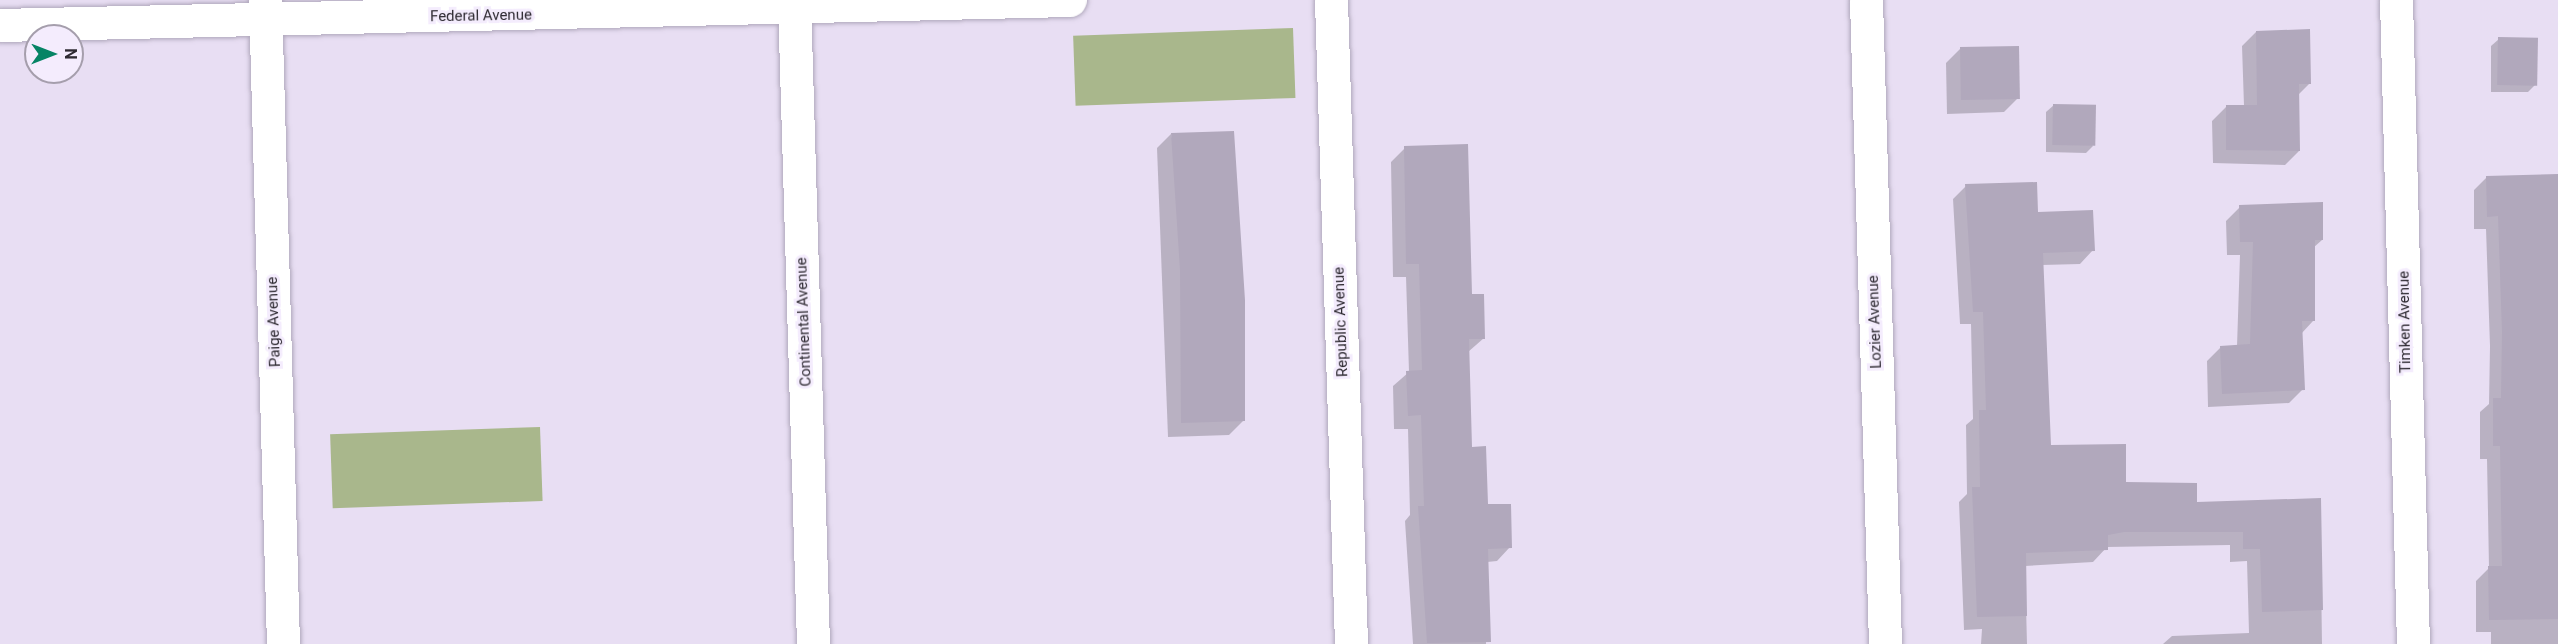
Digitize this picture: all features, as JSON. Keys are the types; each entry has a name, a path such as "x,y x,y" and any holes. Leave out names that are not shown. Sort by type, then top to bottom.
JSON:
{"street":[{"name":"Federal Avenue","path":"0,25 265,11 1070,0"},
{"name":"Republic Avenue","path":"1331,0 1351,644"},
{"name":"Lozier Avenue","path":"1866,0 1885,644"},
{"name":"Timken Avenue","path":"2396,0 2413,644"},
{"name":"Continental Avenue","path":"795,4 813,644"},
{"name":"Paige Avenue","path":"265,11 283,644"}],"green space":[{"path":"1293,28 1295,98 1076,106 1073,36"},
{"path":"540,427 543,501 333,508 330,434"}],"building":[{"path":"2310,29 2311,84 2299,84 2300,151 2226,150 2226,105 2257,105 2256,31"},
{"path":"2498,37 2538,38 2537,86 2497,85"},
{"path":"2019,46 2020,99 1961,100 1960,47"},
{"path":"2053,104 2096,105 2095,146 2052,145"},
{"path":"1234,131 1245,300 1245,421 1181,423 1180,270 1171,133"},
{"path":"1468,144 1472,294 1484,294 1485,339 1469,339 1472,447 1486,446 1488,504 1511,504 1512,548 1488,549 1491,642 1427,643 1418,506 1424,506 1421,415 1408,416 1406,371 1422,370 1419,264 1406,264 1404,146"},
{"path":"2558,174 2558,619 2489,620 2488,566 2502,566 2500,446 2493,446 2493,398 2501,398 2502,332 2498,216 2487,217 2486,176"},
{"path":"2037,182 2038,212 2093,210 2095,251 2043,253 2051,445 2126,444 2126,482 2197,483 2197,502 2321,498 2323,610 2262,612 2260,549 2243,549 2243,532 2124,532 2108,535 2108,550 2026,553 2027,616 1977,617 1972,487 1980,487 1979,410 1986,410 1983,312 1973,312 1965,184"},
{"path":"2323,202 2323,240 2315,240 2315,321 2302,321 2305,390 2222,394 2220,346 2250,344 2253,242 2240,242 2239,205"}]}
